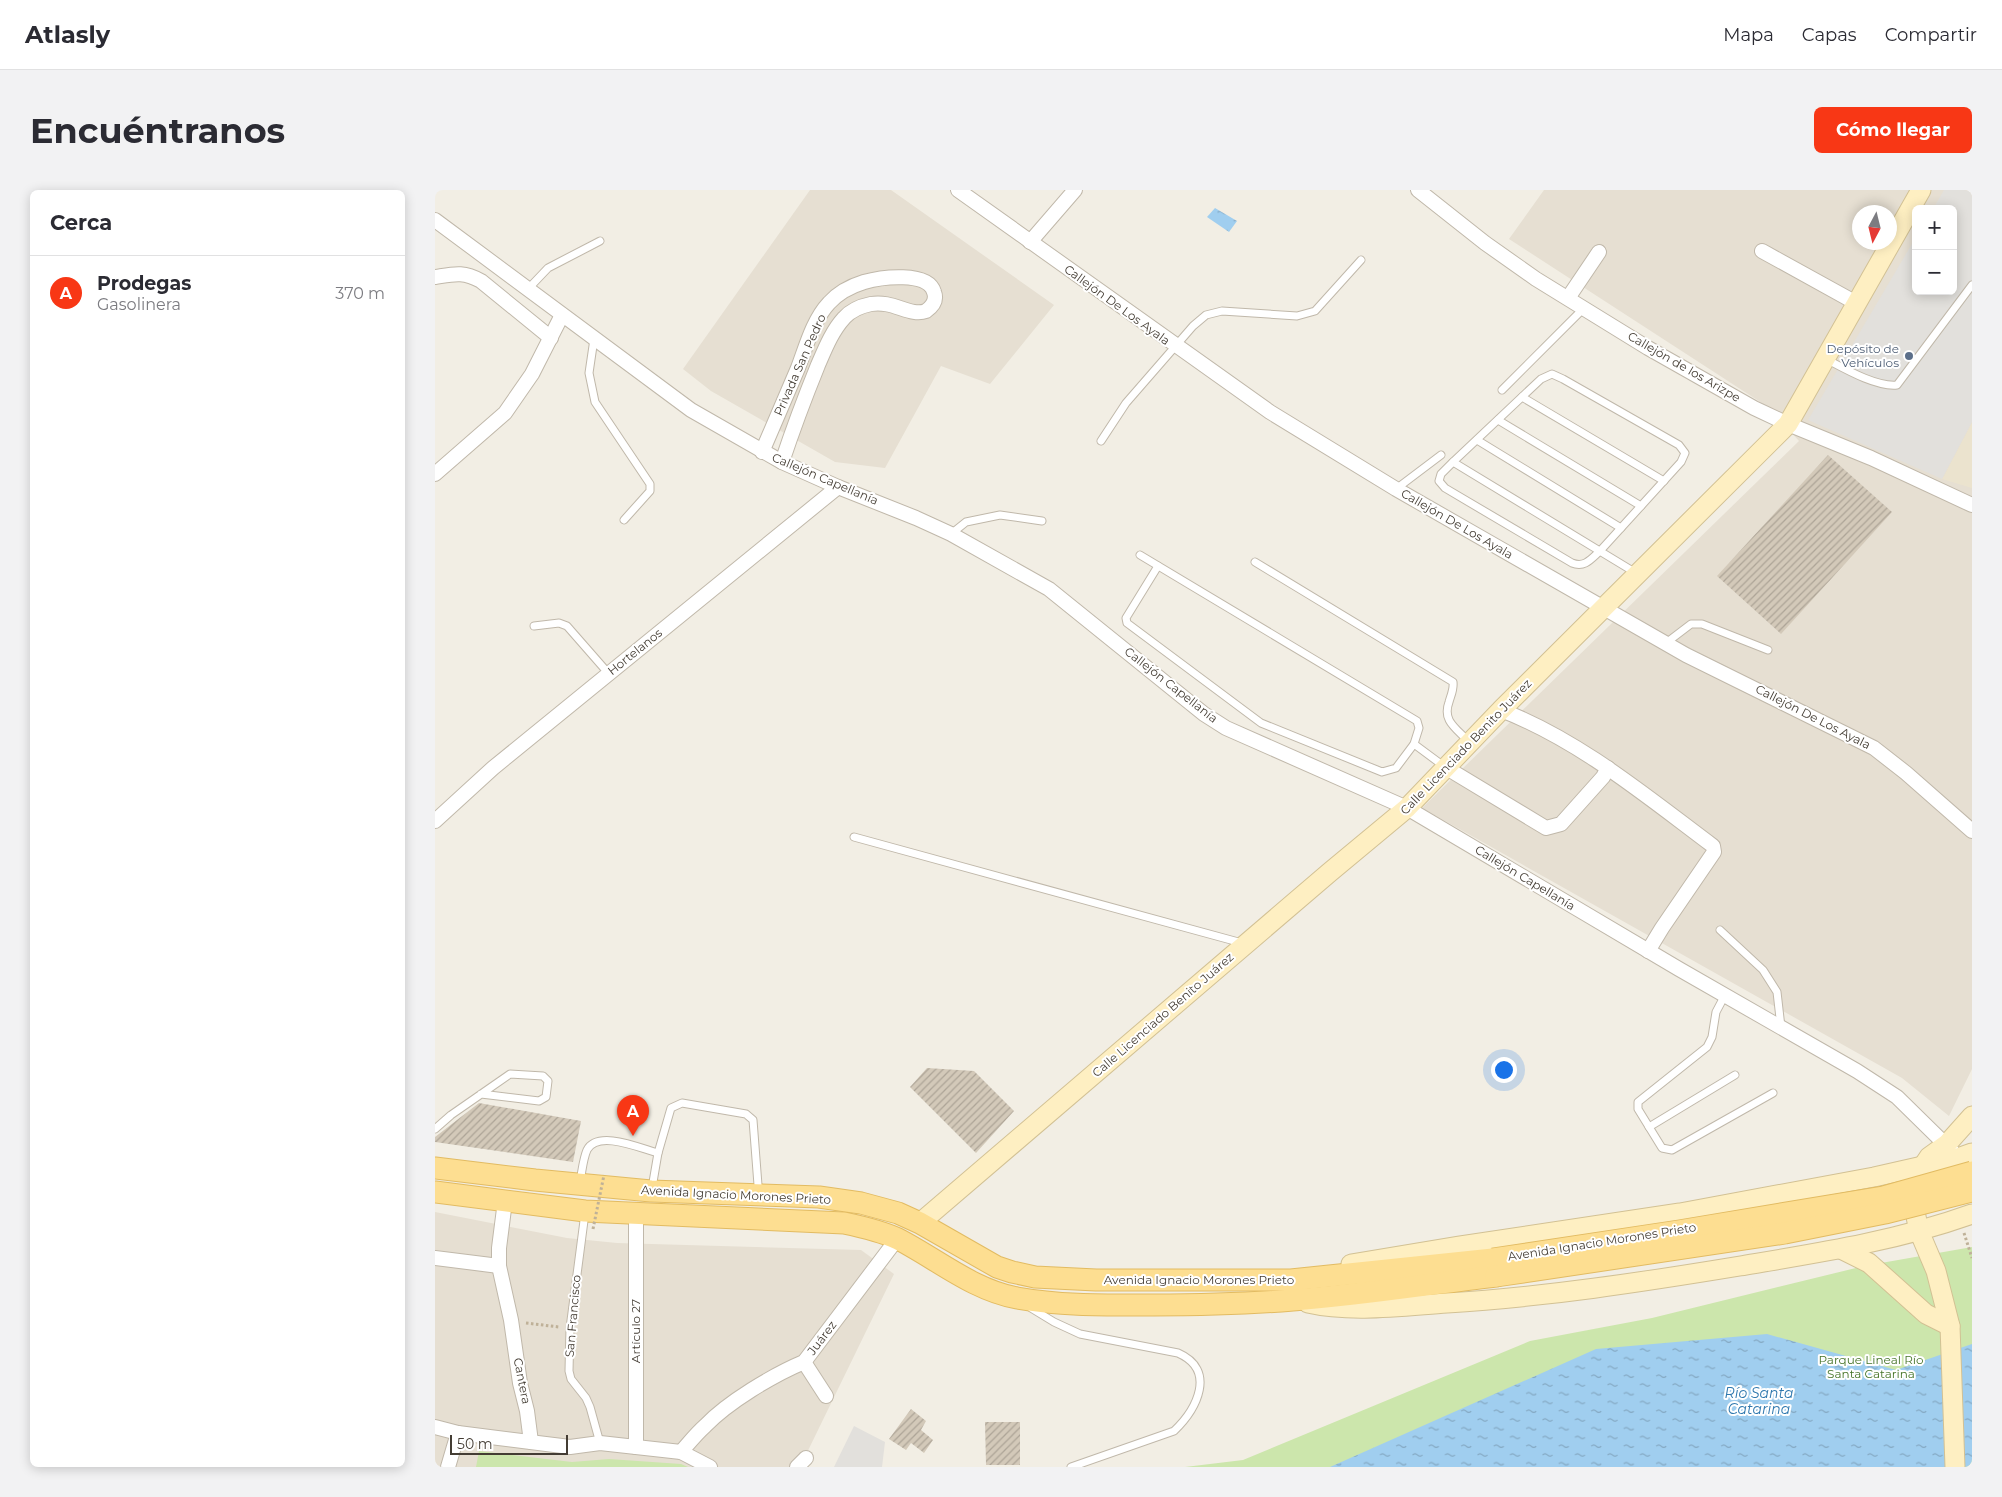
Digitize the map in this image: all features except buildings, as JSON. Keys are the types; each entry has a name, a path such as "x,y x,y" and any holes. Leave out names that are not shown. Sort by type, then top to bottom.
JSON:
{"main road":[{"name":"Avenida Ignacio Morones Prieto","path":"1494,1268 1679,1231 1883,1197 1964,1161"},
{"name":"Avenida Ignacio Morones Prieto","path":"435,1168 651,1191 819,1197 861,1203 897,1213 920,1223 997,1267 1035,1277 1293,1290"},
{"name":"Avenida Ignacio Morones Prieto","path":"435,1192 505,1201 589,1220 636,1214 844,1223 875,1229 897,1239 974,1283 1016,1298 1096,1305 1195,1305 1293,1290 1785,1233 1885,1213 1972,1191"}],"street":[{"name":"Callejón De Los Ayala","path":"958,190 1270,412 1396,490 1666,643 1874,748 1906,773 1972,831"},
{"path":"1030,242 1075,190"},
{"name":"Callejón de los Arizpe","path":"1418,190 1485,243 1535,279 1648,348 1754,408 1871,458 1972,505"},
{"name":"Calle Licenciado Benito Juárez","path":"920,1223 1245,944 1407,808 1501,710 1788,424 1858,304 1917,192"},
{"name":"Callejón Capellanía","path":"435,220 691,410 782,462 951,534 1049,590 1129,652 1204,714 1219,723 1407,808 1648,951 1857,1070 1897,1097 1964,1161"},
{"path":"1762,251 1858,304"},
{"path":"1568,298 1599,252"},
{"path":"435,277 455,273 469,274 481,281 551,338"},
{"name":"Privada San Pedro","path":"762,452 821,313 841,292 864,282 881,278 904,277 923,280 932,287 935,301 926,312 915,313 882,303 862,306 845,316 824,350 782,462"},
{"path":"435,474 505,413 532,374 562,315"},
{"path":"786,398 802,405"},
{"name":"Hortelanos","path":"435,821 493,768 838,487"},
{"path":"1501,710 1529,720 1608,768 1713,846 1714,852 1648,951"},
{"path":"1445,767 1546,828 1561,824 1603,777 1608,768"},
{"path":"1293,1290 1341,1266 1459,1246 1680,1213 1923,1166 1964,1161 1972,1116"},
{"path":"1923,1166 1914,1182 1914,1206 1919,1231 1936,1271 1950,1334 1955,1467"},
{"path":"1802,1190 1829,1203 1837,1220 1836,1250 1879,1270 1950,1334"},
{"name":"Cantera","path":"505,1201 499,1248 499,1266 511,1320 531,1442"},
{"name":"Artículo 27","path":"636,1214 636,1447"},
{"name":"Avenida Ignacio Morones Prieto","path":"1293,1290 1322,1306 1343,1308 1501,1300 1539,1296 1667,1278 1836,1250 1919,1231 1965,1217"},
{"name":"Juárez","path":"681,1452 705,1425 726,1408 791,1367 804,1362 897,1239"},
{"path":"435,1258 499,1266"},
{"path":"804,1362 826,1396"},
{"path":"435,1427 458,1433 570,1447 600,1443 681,1452 710,1467"},
{"path":"448,1467 458,1433"}],"lane":[{"path":"528,289 547,268 600,241"},
{"path":"1101,441 1127,403 1175,346 1205,315 1222,311 1297,316 1315,311 1361,260"},
{"path":"1826,359 1887,386 1897,385 1972,285"},
{"path":"1502,390 1584,308"},
{"path":"594,339 589,374 595,402 650,484 650,491 624,520"},
{"path":"1546,375 1558,376 1683,449 1684,458 1600,551 1585,564 1576,565 1572,563 1445,488 1439,481 1439,477 1453,462 1522,397 1546,375"},
{"path":"1522,397 1664,481"},
{"path":"1498,420 1641,506"},
{"path":"1477,440 1621,528"},
{"path":"1396,490 1441,455"},
{"path":"1453,462 1638,574"},
{"path":"951,534 966,522 1000,515 1042,521"},
{"path":"1140,555 1417,721 1419,728 1414,744 1396,768 1382,772 1261,723 1127,623 1126,618 1157,566"},
{"path":"1255,562 1453,682 1454,687 1446,716 1470,742"},
{"path":"534,626 559,623 567,626 609,674"},
{"path":"1666,643 1691,624 1702,624 1768,650"},
{"path":"1414,744 1445,767"},
{"path":"855,838 1245,944"},
{"path":"1720,930 1763,970 1777,992 1781,1026"},
{"path":"1725,995 1716,1012 1712,1037 1707,1047 1638,1102 1638,1109 1662,1148 1672,1150 1773,1093"},
{"path":"435,1128 481,1094 510,1074 543,1076 548,1081 546,1097 539,1101 481,1094"},
{"path":"1649,1127 1735,1075"},
{"path":"651,1191 658,1153 671,1108 682,1103 746,1114 753,1120 758,1185"},
{"path":"580,1184 587,1150 598,1141 618,1142 658,1153"},
{"name":"San Francisco","path":"589,1220 570,1328 569,1359 571,1379 586,1398 600,1443"},
{"path":"1016,1298 1054,1322 1079,1334 1178,1353 1189,1358 1198,1369 1200,1383 1197,1401 1187,1418 1175,1431 1071,1467"}],"path":[{"path":"589,1220 604,1175"},
{"path":"1965,1217 1972,1258"},
{"path":"511,1320 570,1328"}],"shaded area":[{"path":"810,190 891,190 1054,305 990,384 941,366 885,468 835,462 711,391 683,369"},
{"path":"1544,190 1972,190 1972,1069 1949,1116 1902,1078 1422,808 1799,441 1768,407 1509,239"},
{"name":"Depósito de Vehículos","path":"1944,190 1972,190 1972,422 1942,479 1808,420 1912,244 1912,295 1957,295 1957,205 1935,205"},
{"path":"1972,422 1972,488 1942,479"},
{"path":"435,1212 567,1238 617,1243 861,1250 894,1274 800,1467 435,1467"},
{"path":"854,1426 885,1442 882,1467 834,1467"}],"green space":[{"name":"Río Santa Catarina","path":"1972,1247 1972,1467 1185,1467 1243,1460 1530,1341 1652,1318 1864,1266"},
{"path":"479,1451 572,1462 609,1459 681,1464 688,1467 476,1467"}],"water":[{"path":"1215,208 1237,221 1229,232 1207,217"},
{"name":"Río Santa Catarina","path":"1767,1334 1896,1370 1972,1344 1972,1467 1330,1467 1596,1349"}],"place":[{"name":"Depósito de Vehículos","path":"1909,356"},
{"name":"Prodegas","path":"633,1136"}],"park label":[{"name":"Parque Lineal Río Santa Catarina","path":"1871,1367"}]}
